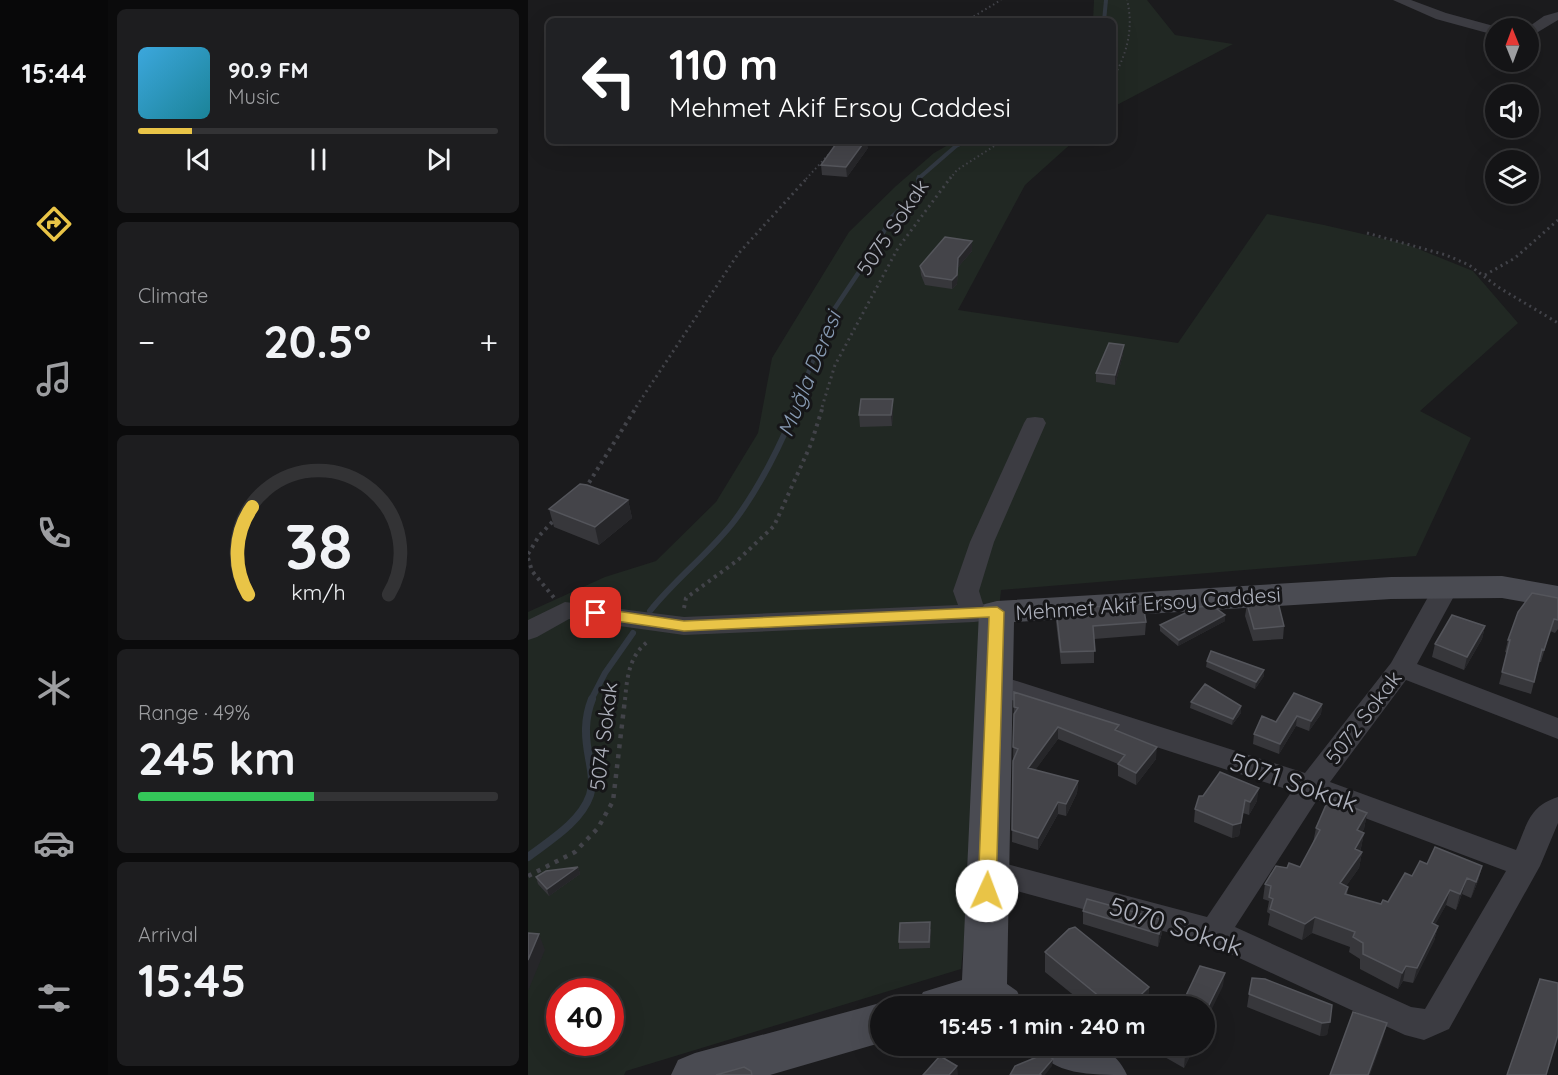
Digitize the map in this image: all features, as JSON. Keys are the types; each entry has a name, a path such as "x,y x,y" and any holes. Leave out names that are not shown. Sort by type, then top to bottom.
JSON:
{"street":[{"path":"1399,0 1441,16 1485,28"},
{"path":"1539,26 1549,18 1558,16"},
{"path":"993,996 988,871 994,684 985,613 966,591 982,542 1035,423"},
{"name":"5072 Sokak","path":"1214,932 1311,786 1401,668 1446,587"},
{"name":"Mehmet Akif Ersoy Caddesi","path":"565,609 684,626 985,613 1391,588 1502,587 1558,597"},
{"path":"528,632 565,609"},
{"path":"1401,668 1558,729"},
{"name":"5071 Sokak","path":"994,684 1311,786 1525,867"},
{"path":"1525,867 1545,817 1558,808"},
{"name":"5070 Sokak","path":"988,871 1214,932 1405,1020 1424,1025 1437,1019 1525,867"},
{"path":"695,1075 870,1026"},
{"path":"1074,1056 1103,1075"}],"path":[{"path":"971,18 1001,0"},
{"path":"1116,73 1123,61 1130,22 1127,0"},
{"name":"5075 Sokak","path":"684,626 686,598 738,560 774,526 811,444 835,365 898,248 957,170 997,144"},
{"path":"577,496 585,489 664,361 738,254 834,149"},
{"path":"1485,275 1515,258 1558,220"},
{"path":"1367,233 1446,255 1469,265 1498,287 1558,323"},
{"path":"562,512 539,536 528,556 532,571 565,609"},
{"name":"5074 Sokak","path":"528,876 575,852 598,828 613,801 628,672 635,655 644,643 684,626"}],"shaded area":[{"path":"1094,0 1147,0 1175,35 1233,44 1116,105 1116,18 1093,18"},
{"path":"950,144 1071,144 1025,185 958,310 1178,343 1267,214 1406,244 1473,271 1518,323 1420,411 1471,438 1416,556 1001,590 961,969 626,1071 624,1075 528,1075 528,612 605,577 656,561 716,502 758,433 772,358 849,232 896,186 934,153"}],"building":[{"path":"836,144 863,144 846,167 821,165"},
{"path":"945,237 972,241 958,258 957,275 952,280 925,276 920,266"},
{"path":"1109,343 1124,345 1115,375 1096,373"},
{"path":"861,399 893,399 891,415 859,415"},
{"path":"580,484 628,500 595,527 549,509"},
{"path":"1532,593 1558,598 1558,620 1554,619 1544,650 1542,649 1534,682 1502,672 1510,640 1508,640 1518,612"},
{"path":"1278,602 1284,626 1254,629 1247,604"},
{"path":"1143,604 1146,622 1093,626 1095,651 1061,652 1056,609"},
{"path":"1213,606 1225,615 1179,640 1160,625 1198,607"},
{"path":"1452,615 1485,626 1467,657 1435,644"},
{"path":"1211,651 1264,670 1256,682 1207,661"},
{"path":"1205,684 1241,706 1233,719 1191,702"},
{"path":"1014,692 1119,725 1115,730 1157,747 1136,773 1118,764 1125,755 1058,727 1028,768 1078,781 1066,804 1058,802 1038,838 1012,830 1013,761 1018,749 1013,747 1014,714 1018,708 1014,707"},
{"path":"1294,693 1322,704 1311,721 1297,716 1280,744 1254,734 1262,716 1276,722"},
{"path":"1220,772 1259,788 1250,802 1245,800 1241,823 1233,825 1195,809 1199,796 1203,796"},
{"path":"1329,798 1367,813 1357,830 1364,833 1355,849 1362,852 1340,883 1348,887 1345,894 1381,904 1383,900 1388,902 1405,873 1412,876 1420,861 1427,864 1435,847 1482,866 1476,882 1467,878 1460,894 1450,890 1432,923 1438,926 1417,968 1406,966 1402,973 1363,954 1363,943 1353,937 1355,932 1315,917 1305,924 1270,909 1273,899 1269,897 1271,886 1265,884 1276,866 1287,868 1289,863 1300,867 1320,830 1316,828"},
{"path":"578,867 547,889 536,877 546,871"},
{"path":"1087,899 1163,920 1159,934 1083,911"},
{"path":"930,922 929,942 899,942 900,923"},
{"path":"1075,927 1149,987 1140,996 1099,996 1045,952 1069,929"},
{"path":"528,933 539,934 528,960"},
{"path":"1200,966 1225,973 1214,996 1186,996"},
{"path":"1252,978 1265,979 1332,1005 1330,1022 1322,1023 1249,994"},
{"path":"1540,979 1558,983 1558,1035 1546,1075 1507,1075"},
{"path":"1353,1012 1387,1023 1368,1075 1330,1075"},
{"path":"940,1056 957,1066 949,1075 923,1075"},
{"path":"1048,1056 1053,1059 1041,1075 1010,1075 1015,1066 1037,1057"},
{"path":"744,1067 751,1071 752,1075 716,1075"}],"waterway":[{"name":"Muğla Deresi","path":"1104,18 1106,0"},
{"name":"Muğla Deresi","path":"919,178 960,144"},
{"name":"Muğla Deresi","path":"795,407 831,314 871,254 892,217 917,194 919,178"},
{"name":"Muğla Deresi","path":"650,611 735,520 769,465 796,406"},
{"name":"Muğla Deresi","path":"591,700 605,673 633,633"},
{"name":"Muğla Deresi","path":"528,857 572,822 586,805 592,786 586,728 592,699"}],"route":[{"path":"596,613 684,626 997,612 987,891"}]}
